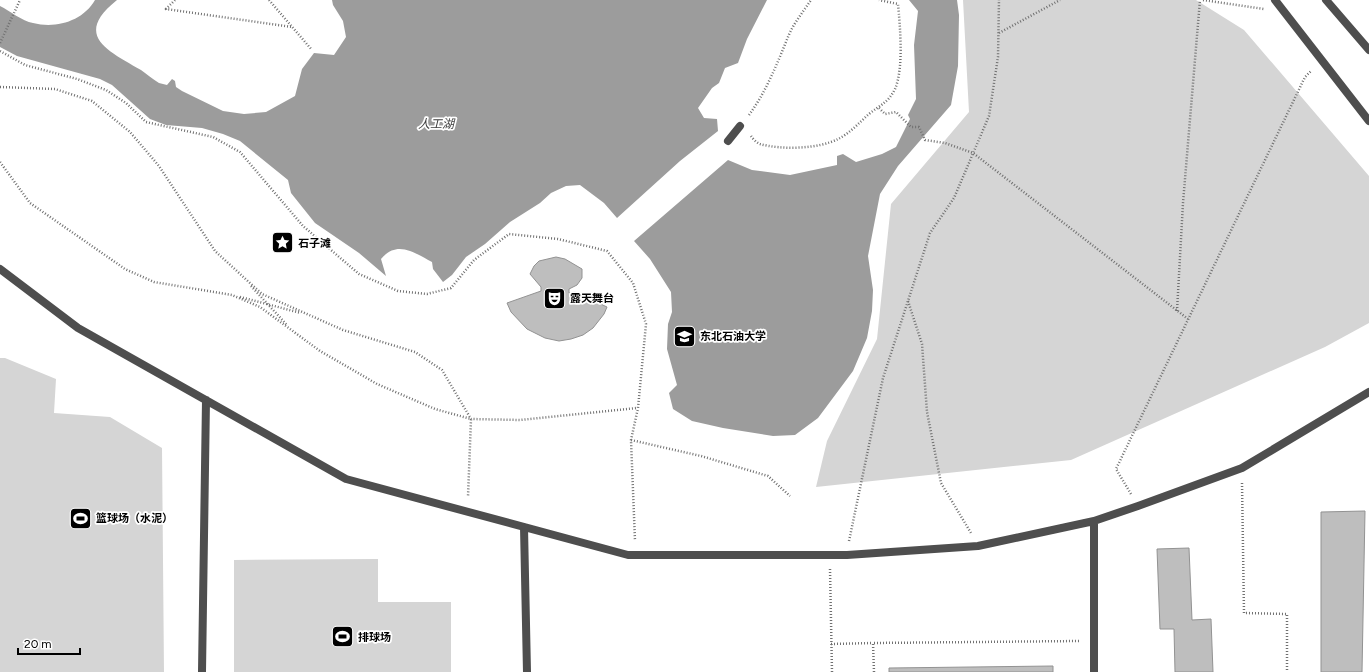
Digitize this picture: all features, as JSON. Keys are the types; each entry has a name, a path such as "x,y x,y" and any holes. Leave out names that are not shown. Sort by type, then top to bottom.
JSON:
{"street":[{"path":"1275,0 1369,121"},
{"path":"1326,0 1369,50"},
{"path":"728,140 740,126"},
{"path":"0,269 78,328 346,479 628,555 847,555 978,546 1094,521 1242,468 1369,392"},
{"path":"202,672 206,400"},
{"path":"1094,521 1094,672"},
{"path":"524,527 527,672"}],"path":[{"path":"0,43 20,0"},
{"path":"175,0 166,9 292,27"},
{"path":"268,0 312,50"},
{"path":"811,0 788,37 782,56 765,90 740,126 759,144 796,148 820,147 840,139 885,104 895,88 900,60 901,30 898,4 879,0"},
{"path":"847,555 883,378 930,233 954,198 989,116 998,57 999,0"},
{"path":"999,33 1060,0"},
{"path":"1177,310 1183,203 1200,0"},
{"path":"1203,0 1284,11"},
{"path":"0,51 26,65 77,79 106,90 126,103 146,122 214,137 240,152 303,226 359,274 398,291 427,294 451,288 474,260 509,234 558,239 606,251 633,283 646,324 638,408 631,440 636,555"},
{"path":"1138,506 1116,469 1305,77 1321,60"},
{"path":"0,87 55,89 92,101 130,132 159,166 215,251 262,294 343,330 415,352 442,370 472,419 468,512"},
{"path":"879,108 885,114 896,112 911,127 919,127 925,140 945,144 973,153 1188,319"},
{"path":"0,162 30,203 126,270 154,282 232,295 308,315"},
{"path":"240,274 292,330"},
{"path":"232,295 260,307 320,350 377,384 435,409 472,419 520,420 638,408"},
{"path":"908,301 922,344 927,412 941,482 978,546"},
{"path":"631,440 701,456 768,476 790,496"},
{"path":"1242,468 1244,614 1287,614 1287,672"},
{"path":"830,555 832,672"},
{"path":"831,644 1094,641"},
{"path":"873,643 874,672"}],"shaded area":[{"path":"963,0 1196,0 1244,30 1369,176 1369,323 1325,347 1071,460 816,487 827,441 877,339 891,204 969,112"},
{"name":"篮球场（水泥）","path":"0,358 5,358 56,379 54,413 110,417 162,448 164,672 0,672"},
{"name":"排球场","path":"378,559 378,602 451,602 451,672 234,672 234,560"}],"water":[{"name":"人工湖","path":"95,0 117,0 104,13 97,23 96,33 100,41 107,49 159,83 167,85 172,79 175,81 176,87 182,91 223,111 244,114 266,112 295,96 302,69 314,53 334,55 346,37 343,21 333,5 332,0 767,0 747,39 738,63 725,68 719,83 712,88 698,108 704,118 717,119 718,131 680,161 617,218 604,203 580,185 566,186 551,193 540,203 510,222 485,244 466,257 452,275 443,282 433,269 432,262 412,252 399,249 387,253 381,259 386,276 359,253 315,223 291,193 288,180 240,141 202,128 166,125 150,119 112,85 100,79 17,56 0,47 0,6 29,22 42,25 51,25 68,22 76,18 90,7"},
{"path":"909,0 957,0 959,15 958,66 951,105 898,166 880,194 868,256 873,290 872,311 867,338 853,371 818,418 795,435 773,436 723,428 692,421 673,409 669,393 677,385 667,349 668,324 672,312 671,292 650,259 634,241 728,160 752,170 790,175 837,165 837,156 843,154 856,162 882,154 896,147 910,119 908,115 916,99 914,45 918,11"}],"building":[{"name":"露天舞台","path":"556,257 565,259 582,269 582,278 577,285 569,289 569,293 575,292 607,307 604,314 593,328 583,335 559,341 545,338 527,329 511,312 507,303 541,291 541,287 530,274 534,266 539,261"},
{"path":"1365,511 1362,672 1321,672 1321,512"},
{"path":"1189,548 1192,620 1211,619 1213,672 1175,672 1174,629 1160,629 1157,549"},
{"path":"1053,666 1053,672 889,672 889,668"}],"place":[{"name":"石子滩","path":"283,243"},
{"name":"露天舞台","path":"554,298"},
{"name":"东北石油大学","path":"684,336"},
{"name":"篮球场（水泥）","path":"81,518"},
{"name":"排球场","path":"343,637"}]}
